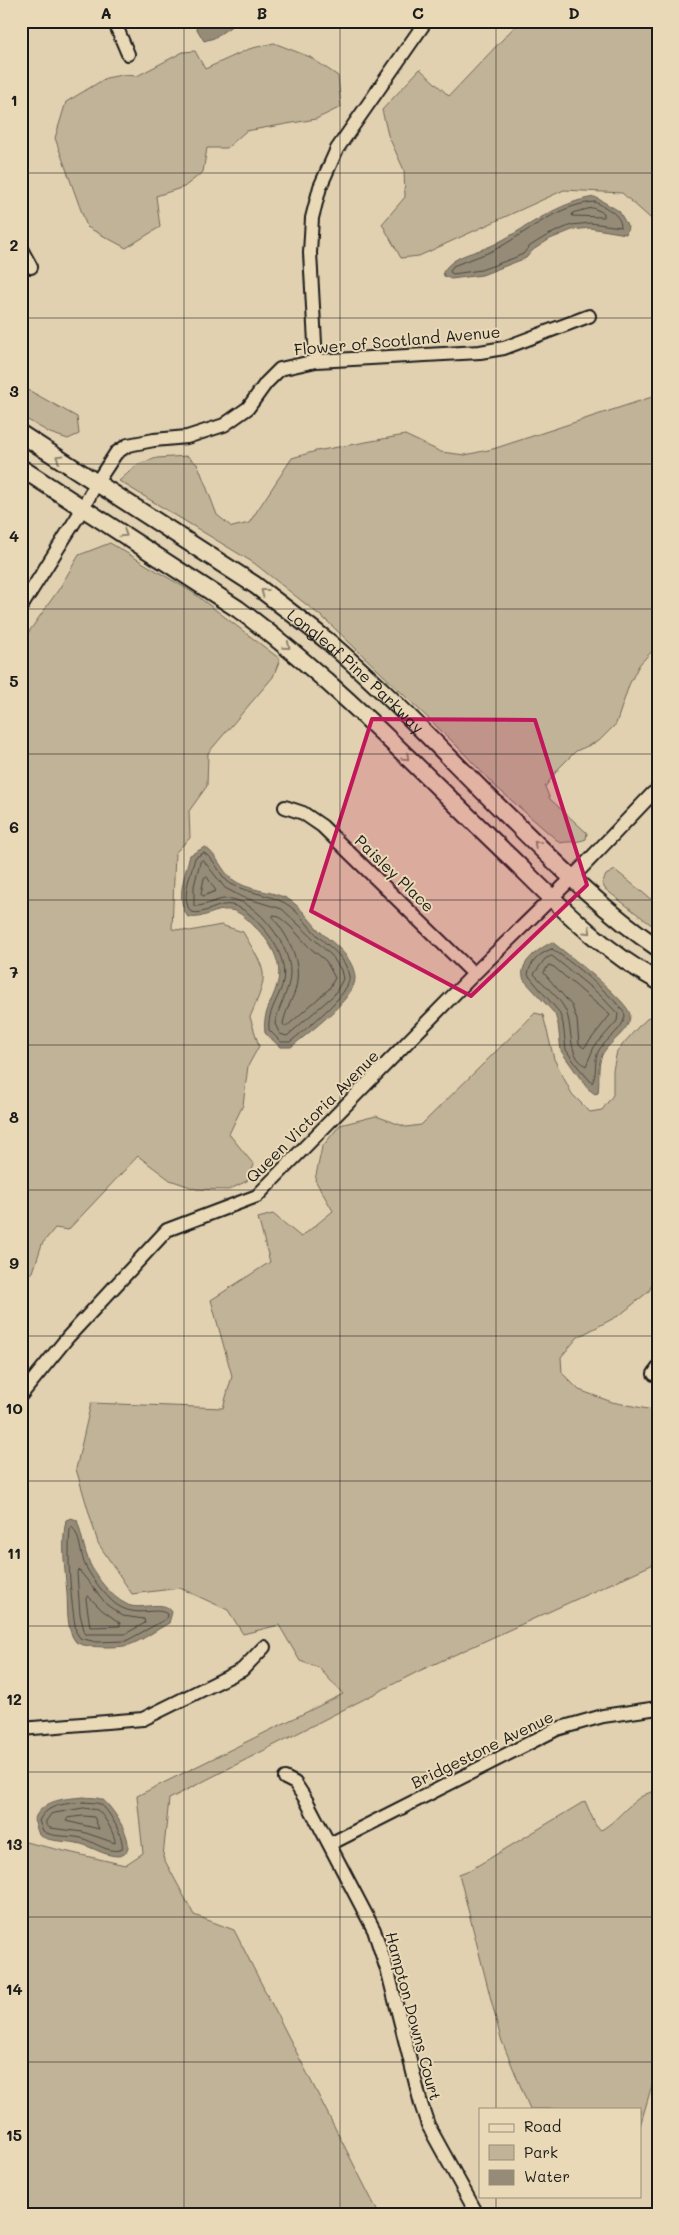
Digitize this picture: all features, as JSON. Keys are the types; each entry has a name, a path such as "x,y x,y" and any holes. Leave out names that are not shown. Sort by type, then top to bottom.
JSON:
{"main road":[{"name":"Longleaf Pine Parkway","path":"21,434 255,585 330,644 572,878 618,920 658,948"},
{"name":"Longleaf Pine Parkway","path":"21,468 84,507 238,609 311,666 600,943 658,981"}],"street":[{"path":"114,21 128,54"},
{"path":"316,361 310,253 312,218 320,187 337,149 421,23"},
{"path":"21,249 31,267"},
{"name":"Flower of Scotland Avenue","path":"21,607 116,453 128,446 154,440 187,437 224,425 248,408 266,383 280,369 316,361 496,349 589,316"},
{"name":"Queen Victoria Avenue","path":"21,1395 68,1337 167,1230 258,1196 474,974 572,878 653,793"},
{"name":"Paisley Place","path":"285,807 303,813 322,826 474,974"},
{"path":"21,1729 143,1719 242,1670 264,1647"},
{"name":"Bridgestone Avenue","path":"330,1844 557,1729 603,1716 658,1708"},
{"name":"Hampton Downs Court","path":"286,1778 300,1790 374,1930 382,1951 428,2125 477,2214"}],"highlighted area":[{"path":"372,719 535,720 587,885 471,996 311,911"}],"green space":[{"path":"520,21 658,21 658,225 622,193 564,190 419,256 401,258 382,224 405,197 404,170 388,135 382,110 420,69 449,96"},
{"path":"274,43 310,57 338,76 341,107 316,119 246,131 227,148 207,148 203,172 184,187 156,196 160,227 126,248 87,227 55,138 66,102 106,78 122,75 137,76 183,52 195,51 205,69 249,49"},
{"path":"21,386 77,417 79,434 68,439 50,433 21,416"},
{"path":"658,395 658,649 654,649 639,665 629,685 616,724 599,741 576,751 559,768 545,787 550,799 587,833 586,839 579,841 560,843 494,785 456,745 327,621 254,563 119,481 138,464 157,458 187,456 198,465 217,515 232,527 249,523 292,458 316,451 405,435 441,452 465,455 493,449"},
{"path":"110,543 192,592 280,659 273,677 208,753 207,786 189,811 190,838 175,853 172,929 190,931 221,925 243,932 261,965 263,981 250,1017 259,1046 248,1066 243,1105 229,1134 254,1165 247,1181 228,1190 196,1189 170,1180 138,1156 68,1230 55,1228 42,1244 33,1272 21,1283 21,643 59,589 79,555"},
{"path":"615,870 658,905 658,930 605,889 602,883 606,875"},
{"path":"658,1009 658,1271 649,1291 620,1315 578,1337 561,1357 562,1373 579,1390 612,1402 658,1411 658,1562 419,1671 169,1799 163,1857 194,1915 234,1930 379,2214 21,2214 21,1841 125,1865 143,1853 137,1796 343,1694 319,1668 300,1661 279,1625 243,1634 228,1610 180,1588 132,1594 98,1543 76,1469 91,1403 223,1408 232,1376 211,1300 270,1262 258,1218 273,1214 301,1237 333,1211 315,1180 322,1147 340,1125 376,1116 406,1127 421,1125 535,1013 543,1015 554,1059 572,1094 590,1112 602,1110 613,1095 613,1070 617,1051 638,1027"},
{"path":"658,1791 658,2053 654,2078 642,2119 642,2108 530,2108 501,2039 459,1874 472,1869 585,1801 596,1826 601,1830 635,1801"}],"water":[{"path":"192,21 239,21 214,38 204,41"},
{"path":"595,197 619,211 628,227 626,234 590,228 572,230 550,239 533,250 526,258 482,275 451,279 444,276 443,272 448,266 461,257 497,243 556,209"},
{"path":"205,847 228,875 238,883 279,895 292,901 319,931 339,948 352,965 355,978 348,995 319,1025 291,1047 280,1047 265,1033 266,1014 279,977 277,961 266,939 247,919 234,911 225,910 204,916 188,917 184,910 182,887 190,855"},
{"path":"552,942 609,989 620,1000 630,1015 627,1026 602,1055 598,1093 595,1094 587,1088 561,1051 555,1014 524,980 523,974 526,962 541,948"},
{"path":"71,1518 77,1520 90,1564 105,1587 115,1597 131,1606 157,1605 168,1608 172,1612 169,1623 129,1645 110,1647 76,1642 69,1625 64,1556 66,1520"},
{"path":"84,1797 103,1800 108,1804 124,1830 128,1847 125,1853 113,1856 81,1844 44,1838 39,1835 34,1820 43,1808 54,1801"}]}
